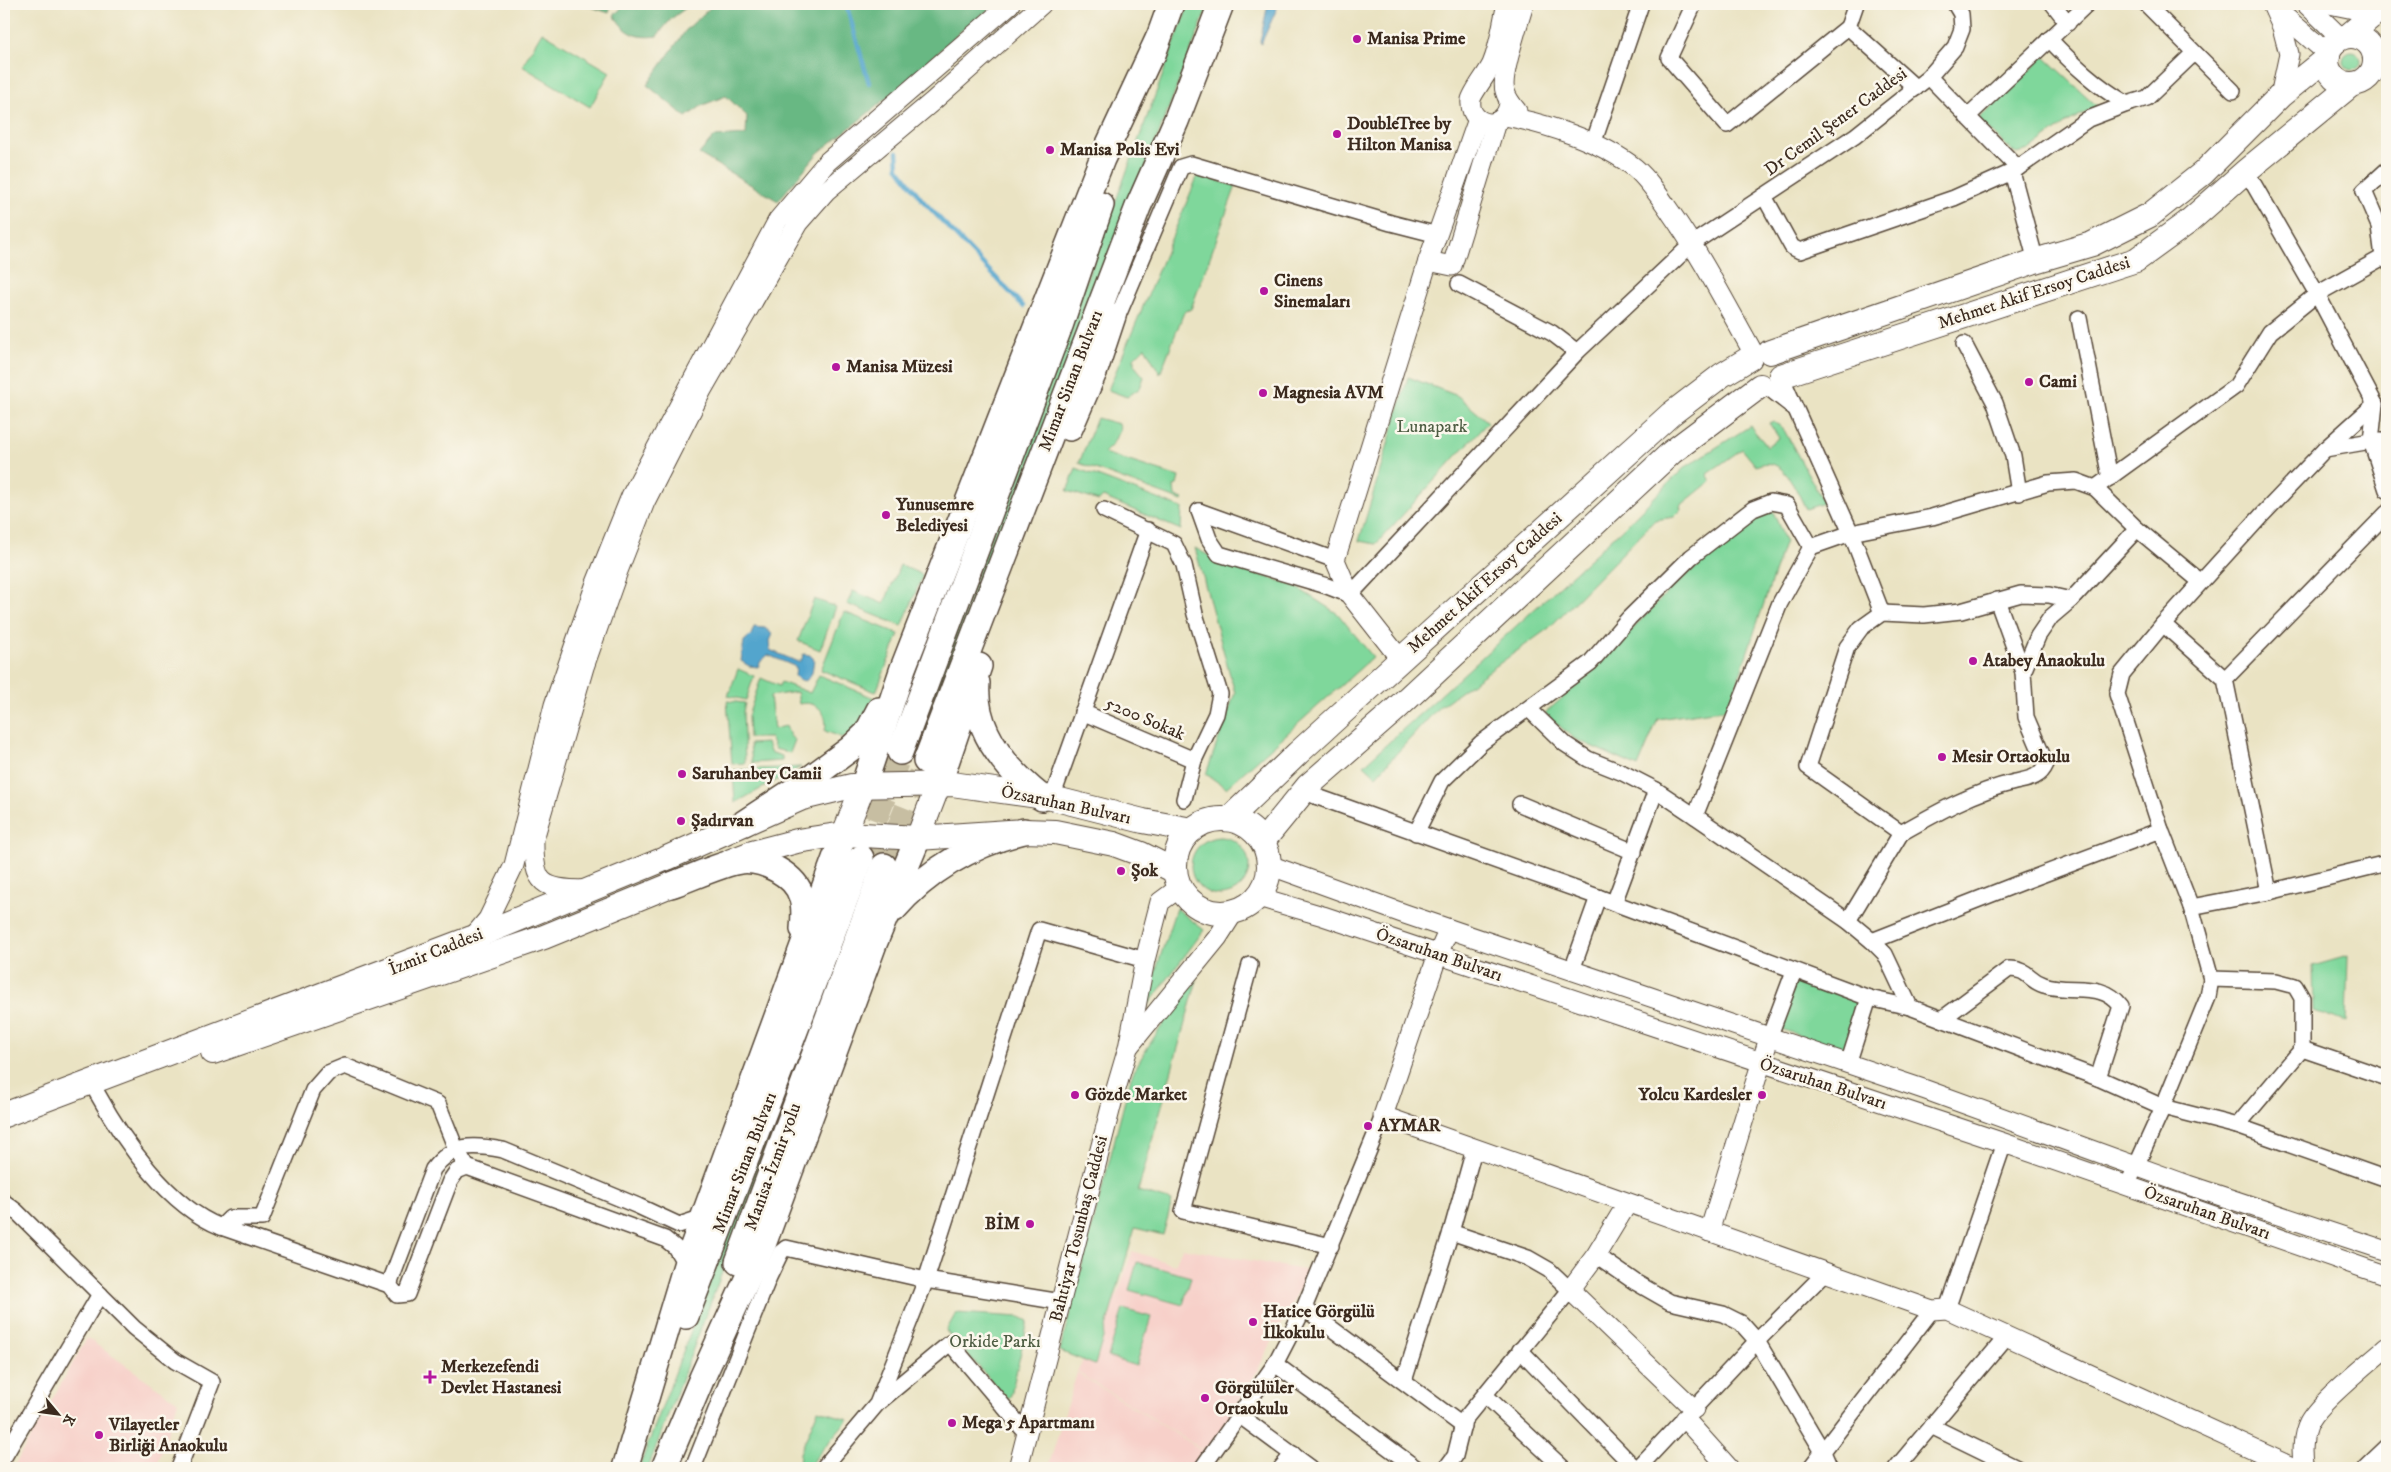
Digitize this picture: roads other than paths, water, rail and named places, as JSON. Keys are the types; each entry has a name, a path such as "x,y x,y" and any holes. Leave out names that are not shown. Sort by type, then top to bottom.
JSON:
{"highway":[{"name":"Mimar Sinan Bulvarı","path":"900,752 1061,324 1171,4"},
{"name":"Mimar Sinan Bulvarı","path":"926,761 1138,207 1176,121 1221,4"},
{"path":"864,784 903,668 1099,168 1158,38"},
{"path":"939,784 978,669 1057,458 1095,370 1176,121"},
{"path":"744,823 803,784 867,733 903,668"},
{"path":"978,669 976,687 980,713 989,738 1002,762 1047,798"},
{"path":"874,944 891,913 907,894 933,872 972,849 998,838 1024,831"},
{"path":"663,1468 764,1242 874,944 894,869 918,838"},
{"path":"626,1468 686,1265 740,1122 840,843 846,847 857,848 901,864 894,869"},
{"name":"Mimar Sinan Bulvarı","path":"626,1468 861,858"},
{"path":"671,886 740,861 760,861 776,868 802,896 804,909 803,945"},
{"name":"Manisa-İzmir yolu","path":"663,1468 894,869"}],"main road":[{"name":"Mehmet Akif Ersoy Caddesi","path":"1229,819 1671,414 1722,375 1758,354 2038,260 2092,244 2150,215 2203,173 2280,96 2379,8"},
{"path":"2355,36 2367,42 2375,54 2381,55 2366,80 2352,84 2339,80 2330,70 2336,46 2355,36"},
{"name":"Mehmet Akif Ersoy Caddesi","path":"1262,842 1308,786 1395,710 1672,452 1769,382 2136,260 2187,223 2246,171 2352,84"},
{"path":"1758,354 1780,359 1782,364 1769,382 1755,383 1748,374 1748,363 1758,354"},
{"name":"İzmir Caddesi","path":"4,1115 472,938 802,798 864,784"},
{"path":"840,843 864,784"},
{"name":"Özsaruhan Bulvarı","path":"864,784 939,784 1047,798 1143,821 1192,830"},
{"path":"918,838 939,784"},
{"path":"1229,819 1242,823 1254,831 1262,842 1270,865 1264,888 1258,897 1247,906 1234,912 1221,914 1207,911 1194,904 1177,879 1178,850 1192,830 1202,824 1215,820 1229,819"},
{"name":"Özsaruhan Bulvarı","path":"840,843 980,836 1024,831 1055,832 1114,844 1141,854 1177,879"},
{"name":"İzmir Caddesi","path":"4,1126 544,937 752,853 797,842 840,843"}],"street":[{"path":"472,938 488,919 514,865 554,705 596,583 631,496 778,220 827,162 1010,4"},
{"path":"587,890 551,887 540,879 533,864 534,839 584,667 618,571 645,502 702,390 798,223 826,191 932,102 1042,4"},
{"path":"1507,4 1493,62 1480,87 1472,97 1471,109 1498,110 1593,144 1617,155 1637,170 1655,190 1693,244 1758,354"},
{"path":"1428,261 1452,266 1498,110 1504,78 1524,4"},
{"path":"1593,144 1641,4"},
{"path":"1694,4 1669,58 1727,125 1848,27 1856,4"},
{"name":"Dr Cemil Şener Caddesi","path":"1350,595 1577,352 1693,244 1855,136 1929,77 1955,47 1962,29 1961,14 1955,4"},
{"path":"2053,4 2068,23"},
{"path":"1966,117 2087,4"},
{"path":"2146,4 2234,91"},
{"path":"2306,4 2336,46"},
{"path":"2329,4 2379,8"},
{"path":"2272,5 2336,46"},
{"path":"2272,5 2282,27 2289,54 2280,96"},
{"path":"1848,27 1916,88"},
{"path":"2050,39 2080,71 2126,104"},
{"path":"1764,196 1792,247 1800,251 1954,198 2015,170 2088,119 2147,98 2194,52"},
{"path":"1929,77 2015,170 2034,254 2038,260"},
{"path":"1401,660 1350,595 1335,560 1428,261 1438,235 1498,110 1496,85 1480,87"},
{"path":"1095,370 1181,167 1191,164 1438,235"},
{"path":"2095,488 2236,386 2270,332 2317,294 2386,257 2379,226 2364,191 2387,170"},
{"path":"2246,171 2317,294 2375,404 2371,441 2387,490"},
{"path":"1459,284 1552,333 1577,352"},
{"path":"2079,318 2110,478"},
{"path":"1964,344 1995,403 2013,456 2019,492"},
{"path":"1769,382 1794,408 1851,533 1882,613"},
{"path":"2127,1186 2163,1107 2208,997 2211,979 2191,907 2161,830 2117,694 2122,674 2163,624 2325,449 2375,404"},
{"path":"2325,449 2371,441 2387,441"},
{"path":"1695,816 1780,603 1811,547 1851,533 1932,517 2048,483 2076,481 2095,488 2137,529 2201,582"},
{"path":"1416,833 1442,781 1481,743 1530,710 1590,663 1629,618 1691,557 1753,509 1771,502 1786,505 1811,547"},
{"path":"1104,510 1174,544 1184,565 1195,614 1220,694 1216,714 1194,760 1184,798"},
{"path":"1335,560 1199,511 1209,539 1219,554 1327,586 1350,595"},
{"path":"2225,679 2387,513"},
{"path":"2023,672 2038,636 2051,617 2071,600 2137,529"},
{"path":"1047,798 1082,712 1148,530"},
{"path":"1901,833 1808,767 1847,647 1861,628 1882,613 1924,615 1961,611 2021,594 2049,595 2071,600"},
{"path":"1848,921 1901,833 1966,797 1998,786 2034,778 2043,772 2046,764 2026,716 2023,672 1997,600"},
{"path":"2163,624 2225,679 2269,892"},
{"path":"1530,710 1565,744 1588,758 1656,790 1848,921 1885,954 1910,1006"},
{"name":"5200 Sokak","path":"1082,712 1194,760"},
{"path":"1614,903 1656,790"},
{"path":"1315,796 1598,897 1870,998 1910,1006 1942,1020 2098,1078 2163,1107 2237,1126 2387,1178"},
{"path":"1520,804 1634,852"},
{"path":"1872,942 2024,881 2161,830"},
{"path":"2191,907 2269,892 2387,863"},
{"name":"Özsaruhan Bulvarı","path":"1270,865 1450,929 1848,1064 2137,1166 2387,1251"},
{"name":"Bahtiyar Tosunbaş Caddesi","path":"1018,1468 1115,1091 1128,1048 1144,960 1160,902 1177,879"},
{"name":"Özsaruhan Bulvarı","path":"1258,897 1438,954 1761,1064 2004,1143 2387,1276"},
{"path":"1572,970 1598,897"},
{"name":"Bahtiyar Tosunbaş Caddesi","path":"1128,1048 1218,937 1234,912"},
{"path":"1202,1468 1275,1364 1304,1308 1383,1116 1438,954 1450,929"},
{"path":"877,1404 926,1280 1040,930 1144,960"},
{"path":"1250,965 1183,1211 1331,1246"},
{"path":"1942,1020 2009,969 2021,969 2040,984 2049,987 2095,990 2107,993 2116,999 2121,1006 2098,1078"},
{"path":"1709,1232 1769,1038 1794,971"},
{"path":"2211,979 2276,981 2295,986 2302,998 2302,1049 2237,1126"},
{"path":"1848,1064 1870,998"},
{"path":"2302,1049 2387,1078"},
{"path":"220,1227 230,1218 262,1218 313,1090 328,1074 345,1066 438,1104 456,1149 468,1167 666,1239 675,1247 686,1265"},
{"path":"97,1093 132,1148 185,1208 205,1221 220,1227 389,1285 397,1295 407,1294 450,1181 457,1171 468,1167"},
{"path":"1383,1116 1474,1150 1825,1273 1940,1310 2007,1336 2286,1466"},
{"path":"1810,1468 1940,1310 2004,1143"},
{"path":"389,1285 433,1169 443,1157 456,1149 479,1145 503,1150 679,1225 703,1217"},
{"path":"1404,1381 1451,1232 1474,1150"},
{"path":"4,1192 16,1211"},
{"path":"4,1202 16,1211 134,1328 175,1361 212,1382 179,1468"},
{"path":"1446,1468 1455,1456 1464,1420 1570,1290 1596,1255 1627,1204"},
{"path":"1451,1232 1528,1258 1549,1270 1690,1414 1729,1468"},
{"path":"693,1468 769,1277 781,1252 786,1248 926,1280 1061,1302"},
{"path":"1596,1255 1635,1282 1670,1302 1723,1314 1741,1324 1757,1341 1823,1452 1830,1468"},
{"path":"1520,1350 1637,1468 1757,1341 1825,1273"},
{"path":"4,1456 100,1294"},
{"path":"1304,1308 1463,1426"},
{"path":"1896,1468 2007,1336"},
{"path":"823,1468 877,1404 950,1343 1026,1434"},
{"path":"2305,1468 2303,1451 2309,1422 2329,1399 2387,1346"},
{"path":"1275,1364 1416,1468"},
{"path":"1485,1395 1563,1468"},
{"path":"1239,1415 1311,1468"},
{"path":"1931,1426 1997,1465 2017,1468"},
{"path":"2365,1468 2387,1447"},
{"path":"1282,1468 1293,1454"}],"water":[{"path":"1268,4 1279,4 1261,44 1260,41"},
{"path":"754,627 765,628 772,634 769,641 770,650 798,662 802,659 803,654 810,655 814,659 812,673 806,681 799,680 795,676 796,667 768,655 761,661 758,667 749,666 741,661 744,641 751,635"}],"waterway":[{"path":"846,4 869,83"},
{"path":"897,152 898,168 923,201 1023,306"}],"tunnel":[{"path":"862,855 900,752"},
{"path":"884,866 924,766"}],"place":[{"name":"Manisa Prime","path":"1357,39"},
{"name":"DoubleTree by Hilton Manisa","path":"1337,134"},
{"name":"Manisa Polis Evi","path":"1050,150"},
{"name":"Cinens Sinemaları","path":"1264,291"},
{"name":"Manisa Müzesi","path":"836,367"},
{"name":"Cami","path":"2029,382"},
{"name":"Magnesia AVM","path":"1263,393"},
{"name":"Yunusemre Belediyesi","path":"886,515"},
{"name":"Atabey Anaokulu","path":"1973,661"},
{"name":"Mesir Ortaokulu","path":"1942,757"},
{"name":"Saruhanbey Camii","path":"682,774"},
{"name":"Şadırvan","path":"681,821"},
{"name":"Şok","path":"1121,871"},
{"name":"Gözde Market","path":"1075,1095"},
{"name":"Yolcu Kardesler","path":"1762,1095"},
{"name":"AYMAR","path":"1368,1126"},
{"name":"BİM","path":"1030,1224"},
{"name":"Hatice Görgülü İlkokulu","path":"1253,1322"},
{"name":"Merkezefendi Devlet Hastanesi","path":"430,1377"},
{"name":"Görgülüler Ortaokulu","path":"1205,1398"},
{"name":"Mega 5 Apartmanı","path":"952,1423"},
{"name":"Vilayetler Birliği Anaokulu","path":"99,1435"}],"park label":[{"name":"Lunapark","path":"1432,427"},
{"name":"Orkide Parkı","path":"995,1342"}]}
